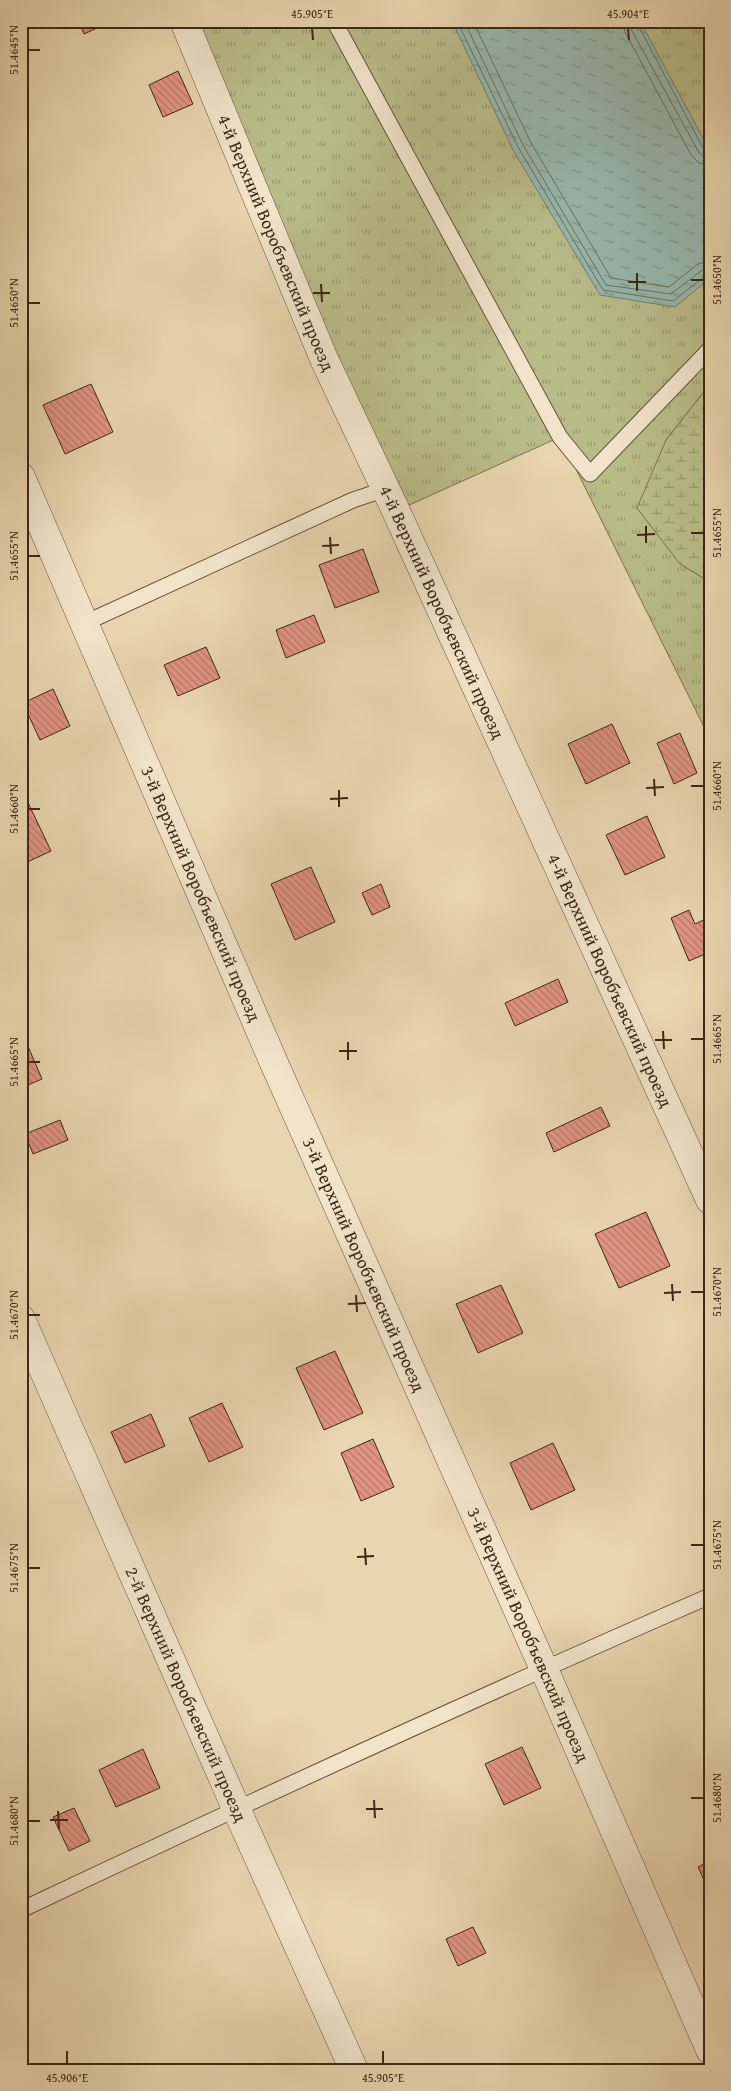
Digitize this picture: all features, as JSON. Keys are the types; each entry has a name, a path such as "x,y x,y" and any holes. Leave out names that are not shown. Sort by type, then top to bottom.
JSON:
{"street":[{"name":"4-й Верхний Воробъевский проезд","path":"184,21 324,359 386,489 710,1200"},
{"name":"3-й Верхний Воробъевский проезд","path":"21,477 274,1063 544,1669 710,2050"},
{"name":"2-й Верхний Воробъевский проезд","path":"21,1319 236,1808 354,2070"}],"lane":[{"path":"334,21 560,437 590,474 710,349"},
{"path":"85,623 353,500 386,489"},
{"path":"21,1910 236,1808 710,1596"}],"green space":[{"path":"184,21 710,21 710,384 666,440 680,564 710,582 710,739 560,437 396,511"},
{"path":"710,384 710,582 680,564 637,508 666,440"}],"water":[{"path":"452,21 640,21 710,151 710,278 675,307 600,295 513,150"}],"building":[{"path":"79,21 112,21 84,34"},
{"path":"178,71 193,104 163,117 149,85"},
{"path":"91,384 113,432 65,454 43,405"},
{"path":"363,549 379,592 335,608 319,565"},
{"path":"314,615 325,642 286,658 276,630"},
{"path":"206,647 220,678 178,696 164,665"},
{"path":"53,689 70,726 40,740 23,703"},
{"path":"612,724 630,763 586,784 568,744"},
{"path":"680,733 697,773 674,784 657,743"},
{"path":"23,792 51,851 21,865 21,793"},
{"path":"647,816 665,857 625,875 606,835"},
{"path":"311,867 335,922 295,940 271,884"},
{"path":"381,884 390,907 372,915 362,893"},
{"path":"689,910 695,924 710,917 710,952 689,961 671,918"},
{"path":"558,979 568,1002 515,1026 505,1003"},
{"path":"21,1030 42,1079 21,1088"},
{"path":"601,1107 610,1126 554,1152 546,1133"},
{"path":"60,1120 68,1140 33,1154 25,1134"},
{"path":"646,1212 670,1266 619,1288 595,1234"},
{"path":"501,1285 523,1333 478,1353 456,1304"},
{"path":"335,1351 363,1413 324,1430 296,1368"},
{"path":"222,1403 243,1447 209,1462 189,1418"},
{"path":"151,1414 165,1446 125,1463 111,1432"},
{"path":"373,1439 394,1487 361,1501 341,1453"},
{"path":"553,1443 575,1490 531,1510 510,1463"},
{"path":"522,1747 541,1788 504,1805 485,1764"},
{"path":"143,1749 160,1788 116,1807 99,1770"},
{"path":"74,1808 90,1841 69,1851 53,1817"},
{"path":"710,1861 710,1894 698,1867"},
{"path":"473,1927 486,1953 458,1966 446,1939"}]}
